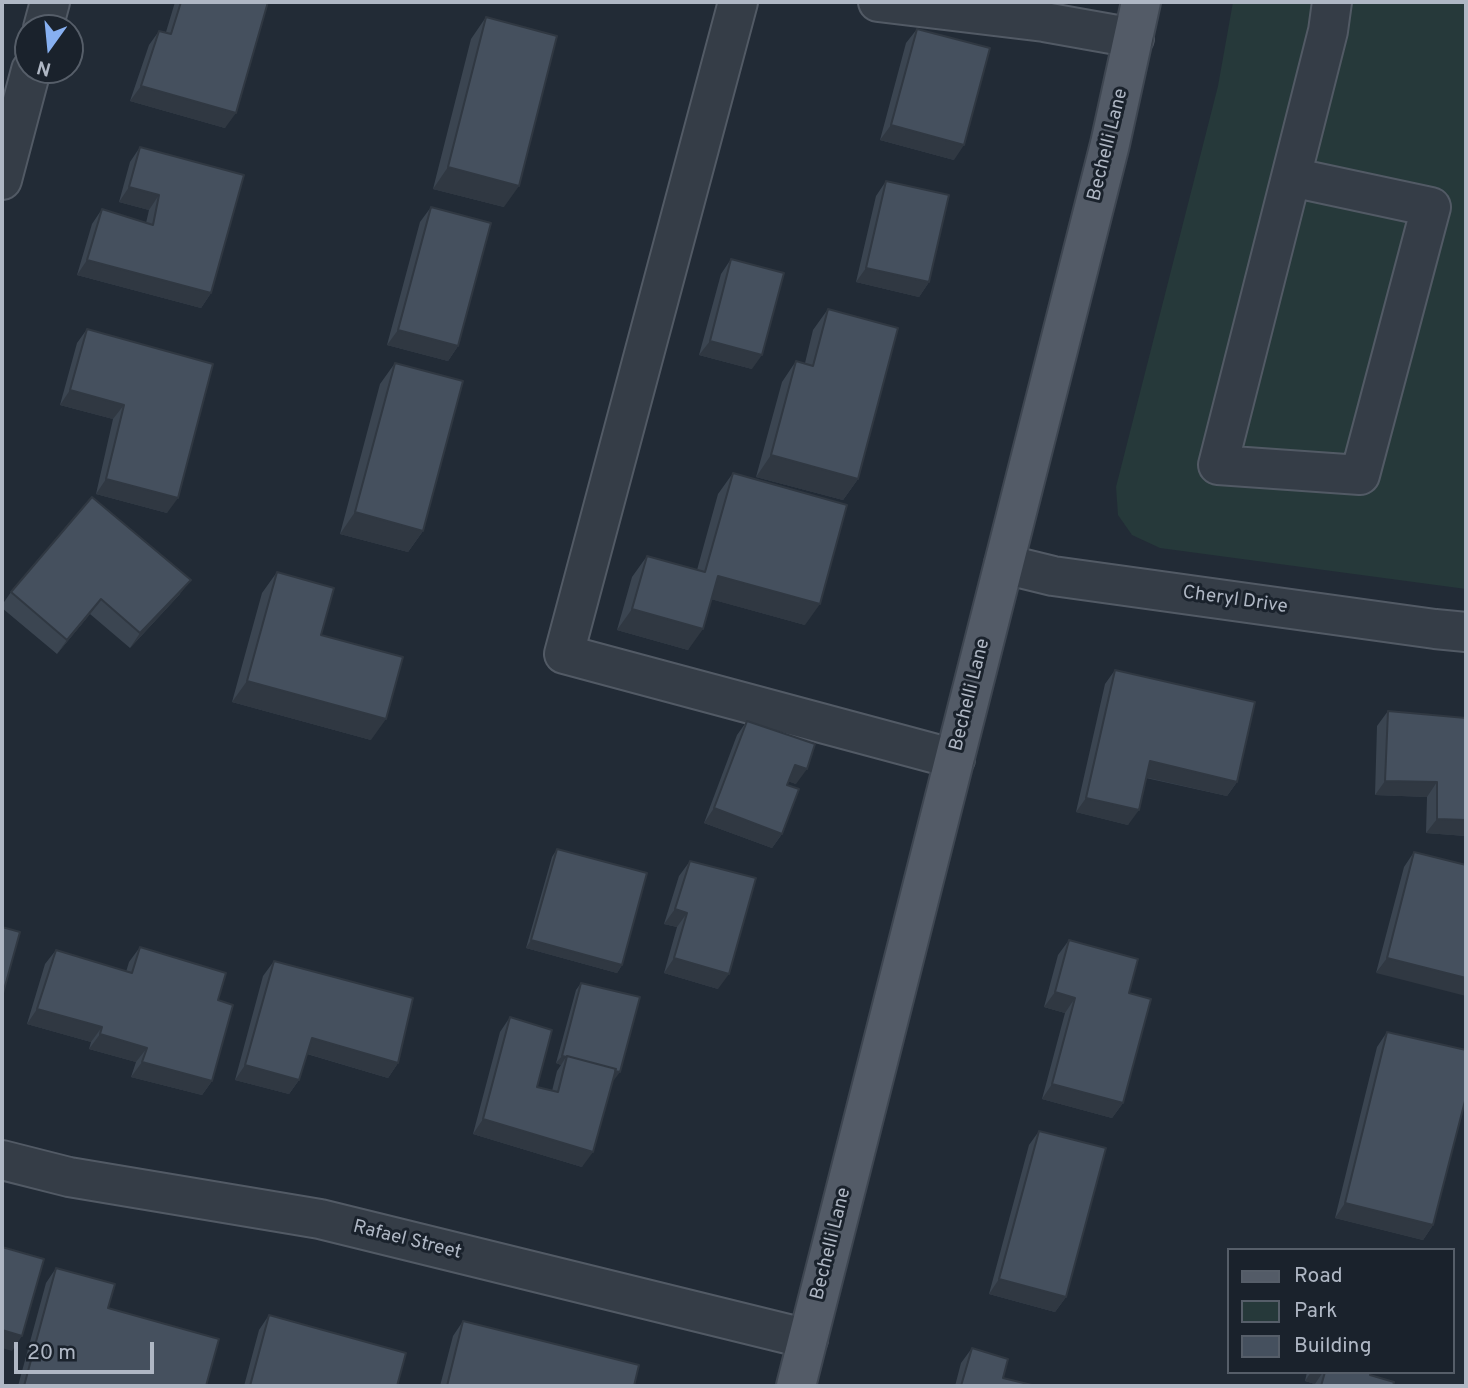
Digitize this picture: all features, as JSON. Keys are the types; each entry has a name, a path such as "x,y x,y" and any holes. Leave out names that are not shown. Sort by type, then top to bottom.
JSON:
{"main road":[{"name":"Bechelli Lane","path":"796,1386 1004,564 1138,20"}],"street":[{"path":"738,2 564,654 955,759"},
{"path":"878,2 1044,22 1138,20"},
{"path":"1291,177 1431,207 1360,475 1218,465 1328,31 1332,2"},
{"path":"2,180 27,84"},
{"name":"Cheryl Drive","path":"1004,564 1053,576 1466,632"},
{"name":"Rafael Street","path":"2,1160 69,1177 320,1219 808,1339"}],"green space":[{"path":"1233,2 1466,2 1466,589 1160,548 1132,535 1118,515 1116,487 1218,86"}],"building":[{"path":"181,2 268,2 236,113 141,86 159,31 171,34"},
{"path":"486,17 557,36 519,186 448,167"},
{"path":"917,29 990,48 964,145 891,125"},
{"path":"140,147 244,175 211,293 87,260 102,209 153,225 159,195 129,187"},
{"path":"886,181 949,195 929,282 866,268"},
{"path":"431,207 491,223 458,346 398,330"},
{"path":"731,259 784,273 762,355 710,341"},
{"path":"828,309 898,328 858,479 771,455 796,361 813,366"},
{"path":"87,329 213,364 178,498 106,479 124,405 70,390"},
{"path":"395,363 463,381 423,531 355,512"},
{"path":"733,473 847,505 820,604 718,576 703,629 632,609 647,556 705,572"},
{"path":"92,497 191,580 140,633 101,599 67,640 11,592"},
{"path":"277,572 334,588 321,635 403,657 386,719 247,681"},
{"path":"1115,670 1255,702 1237,782 1150,761 1139,810 1086,798"},
{"path":"1388,711 1466,718 1466,820 1437,819 1437,782 1385,781"},
{"path":"747,721 815,744 807,769 795,765 787,785 799,789 782,834 714,808"},
{"path":"557,849 647,873 622,965 531,940"},
{"path":"1414,852 1466,865 1466,978 1387,958"},
{"path":"690,861 756,878 729,974 674,958 687,913 675,909"},
{"path":"2,927 20,932 2,997"},
{"path":"1069,940 1138,959 1129,993 1151,999 1123,1103 1052,1084 1075,998 1055,992"},
{"path":"140,947 226,973 218,1000 233,1005 212,1081 142,1062 147,1048 100,1034 102,1027 37,1009 56,950 132,973"},
{"path":"274,961 413,998 398,1063 312,1038 299,1080 245,1065"},
{"path":"581,983 640,997 620,1072 562,1056"},
{"path":"510,1017 552,1030 537,1087 558,1092 567,1056 616,1069 593,1152 483,1119"},
{"path":"1387,1032 1466,1050 1466,1097 1433,1225 1345,1203"},
{"path":"1039,1131 1106,1148 1066,1297 999,1279"},
{"path":"2,1247 44,1259 22,1336 2,1330"},
{"path":"56,1268 115,1284 108,1308 219,1339 206,1386 24,1386"},
{"path":"269,1315 406,1353 397,1386 250,1386"},
{"path":"463,1321 639,1365 634,1386 447,1386"},
{"path":"972,1348 1008,1359 1003,1378 1036,1386 961,1386"},
{"path":"1324,1374 1370,1374 1394,1382 1393,1386 1321,1386"}]}
